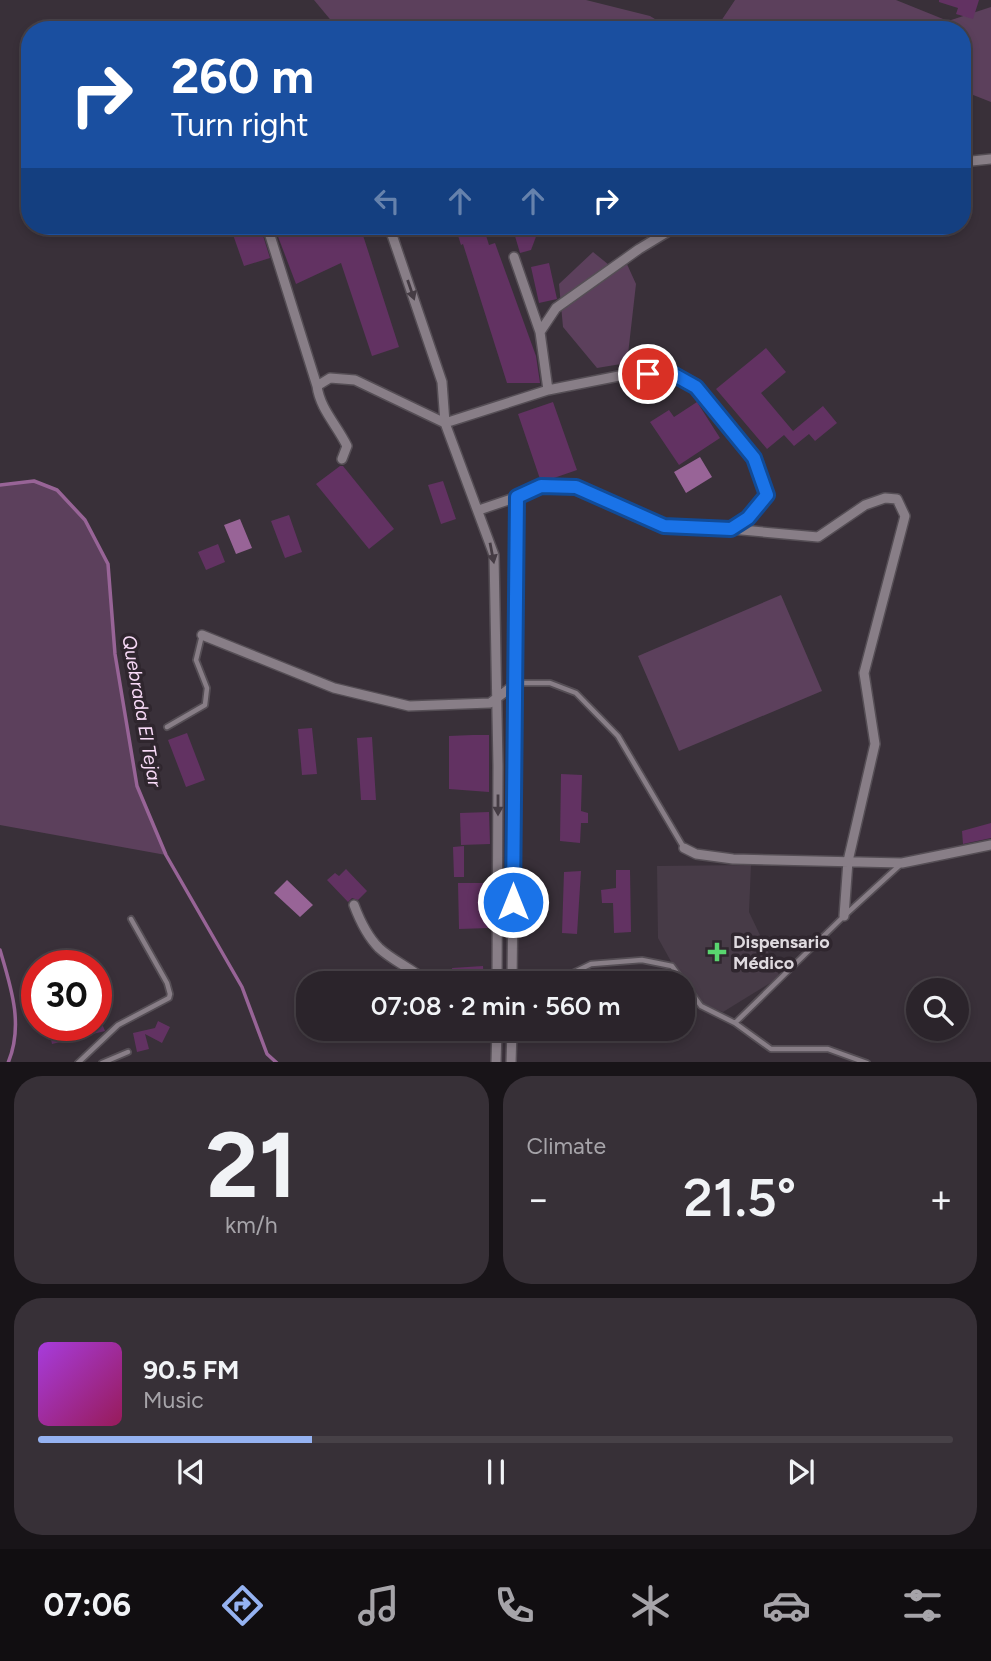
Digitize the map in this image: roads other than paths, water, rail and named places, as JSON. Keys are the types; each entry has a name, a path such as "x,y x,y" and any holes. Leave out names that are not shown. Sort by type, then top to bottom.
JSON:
{"street":[{"path":"971,162 991,159"},
{"path":"270,235 317,386 319,402 339,428 346,446 342,459"},
{"path":"392,235 442,382 445,423 494,555 498,766 497,971"},
{"path":"540,332 556,308 662,235"},
{"path":"514,257 540,332 548,390"},
{"path":"317,386 330,378 355,380 445,423 548,390 624,375 671,373 696,387 754,458 767,495 748,518 731,529"},
{"path":"479,510 541,486 576,487 664,526 818,537 865,505 885,498 897,499 905,516 864,673 875,744 848,861 844,916"},
{"path":"512,971 517,497"},
{"path":"202,635 334,688 409,706 490,704 517,682"},
{"path":"498,766 514,765"},
{"path":"684,848 696,854 733,859 902,863 991,845"},
{"path":"354,905 365,931 380,949 414,971"},
{"path":"496,1062 497,1041"},
{"path":"511,1062 512,1041"}],"lane":[{"path":"167,726 205,705 207,688 196,660 202,635"},
{"path":"517,682 550,683 576,693 618,736 684,848"},
{"path":"734,1023 902,863"},
{"path":"78,1062 118,1025 169,998 167,983 131,919"},
{"path":"577,971 591,964 642,960 672,966 676,971"},
{"path":"695,998 701,1006 734,1023 771,1049 828,1049 867,1062"},
{"path":"102,1062 128,1052"}],"waterway":[{"name":"Quebrada El Tejar","path":"0,485 34,481 57,490 85,520 108,564 115,654 137,786 166,855 242,987 267,1054 276,1062"},
{"path":"0,950 14,1006 15,1035 8,1062"}],"place":[{"name":"Dispensario Médico","path":"717,952"}]}
